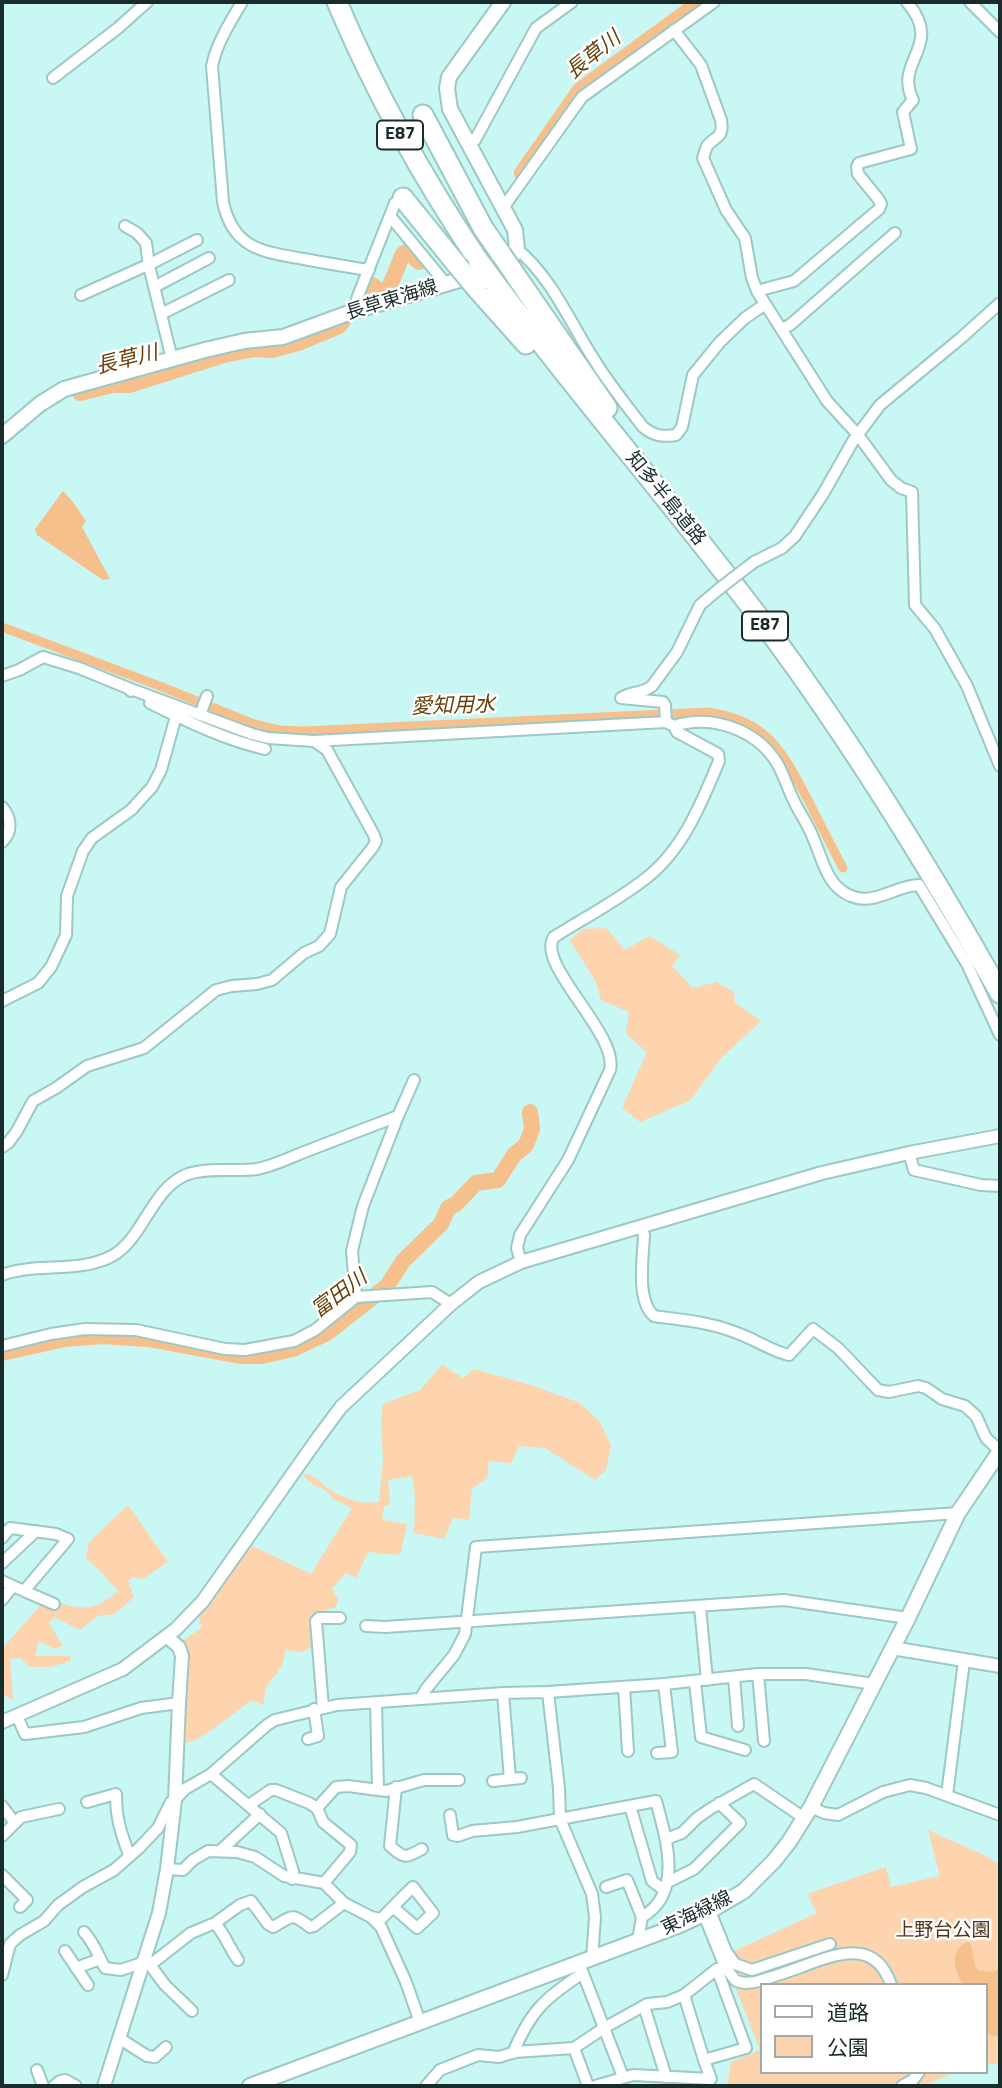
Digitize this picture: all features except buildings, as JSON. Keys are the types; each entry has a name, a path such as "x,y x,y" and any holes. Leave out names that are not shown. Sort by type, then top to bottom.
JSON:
{"highway":[{"name":"知多半島道路","path":"337,2 403,141 438,199 497,255"},
{"name":"知多半島道路","path":"351,2 419,145 447,192 497,255 498,282 607,417 801,674 907,834 1000,993"},
{"path":"423,115 497,255"},
{"path":"399,200 458,265 498,282"},
{"name":"知多半島道路","path":"607,417 747,580 811,667 918,827 1000,967"}],"main road":[{"path":"497,255 515,230 448,102 447,88 449,77 503,2"},
{"name":"長草東海線","path":"2,436 40,404 64,389 244,341 283,337 446,284 510,260 497,255"},
{"name":"東海緑線","path":"250,2086 585,1964 707,1913 744,1891 789,1842 807,1813 908,1618 958,1513 1000,1451"}],"street":[{"path":"53,78 118,28 146,2"},
{"path":"242,2 221,39 212,66 226,217 244,242 267,253 369,270"},
{"path":"469,144 475,140 536,28 572,2"},
{"path":"503,208 582,97 714,2"},
{"path":"757,291 794,281 879,209 879,200 858,174 859,163 911,149 903,112 914,100 908,73 922,36 916,12 907,2"},
{"path":"970,2 1000,32"},
{"path":"674,30 701,65 721,120 723,128 720,137 706,147 703,158 726,210 746,238 752,278 764,306 827,401 858,435 891,480 912,492 915,604 935,629 967,686 1000,766"},
{"path":"354,312 390,216 399,200"},
{"path":"390,216 446,284"},
{"path":"125,226 137,233 146,243 172,359"},
{"path":"781,329 790,325 895,233"},
{"path":"81,295 197,240"},
{"path":"497,255 530,260 545,279 596,364 643,428 652,434 676,435 682,427 693,375 745,317 764,306"},
{"path":"154,287 209,258"},
{"path":"161,314 229,280"},
{"path":"522,1262 517,1248 520,1235 568,1160 612,1062 602,1036 563,976 550,948 551,941 646,878 668,856 701,806 719,761 718,754 677,732 670,724 663,702 621,698 627,694 648,690 652,686 677,652 700,605 754,562 782,548 795,536 845,455 880,405 1000,303"},
{"path":"2,676 43,657 268,738 314,741 701,722 724,725 741,731 766,749 777,764 816,843 825,871 834,883 852,897 876,897 919,885 967,964 1000,1035"},
{"path":"128,688 136,696 176,716 252,746 265,748"},
{"path":"200,715 207,696"},
{"path":"2,1001 38,983 51,967 66,935 67,897 83,851 92,838 131,810 152,787 161,770 176,716"},
{"path":"2,1147 18,1131 30,1105 39,1097 87,1066 144,1048 215,990 272,980 304,953 319,946 330,934 341,887 376,841 327,750 314,741"},
{"path":"2,807 10,824 6,839 2,842"},
{"path":"356,1297 352,1251 363,1206 397,1116 414,1080"},
{"path":"2,1275 63,1268 111,1256 124,1247 164,1192 176,1180 188,1174 259,1168 397,1116"},
{"path":"2,1722 123,1670 167,1637 202,1601 341,1407 451,1304 479,1282 522,1262 822,1173 1000,1136"},
{"path":"909,1153 914,1170 981,1185 1000,1186"},
{"path":"642,1227 643,1297 648,1311 654,1316 703,1322 736,1332 789,1355 813,1329 838,1348 878,1390 889,1392 918,1386 942,1399 964,1406 976,1416 986,1438 1000,1451"},
{"path":"2,1346 51,1334 85,1329 110,1329 136,1330 225,1349 245,1350 294,1341 316,1330 356,1297 432,1292 451,1304"},
{"path":"421,1699 426,1689 454,1656 465,1634 476,1547 958,1513"},
{"path":"2,1538 10,1528 56,1534 68,1539 24,1591"},
{"path":"2,1563 36,1531"},
{"path":"2,1581 54,1604"},
{"path":"2,1600 13,1586"},
{"path":"366,1626 385,1627 785,1600 908,1618"},
{"path":"700,1607 701,1737 745,1750"},
{"path":"308,1739 318,1736 316,1621 319,1618 340,1618"},
{"path":"104,2086 147,1963 167,1869 176,1800 183,1656 179,1647 167,1637"},
{"path":"892,1648 1000,1666"},
{"path":"947,1795 964,1661"},
{"path":"2,1975 6,1942 44,1921 58,1905 114,1870 158,1828 170,1802 176,1800 185,1789 211,1774 275,1720 318,1709 376,1702 624,1687 758,1674 798,1673 874,1684"},
{"path":"758,1674 764,1741"},
{"path":"734,1677 738,1726"},
{"path":"657,1753 672,1752 664,1684"},
{"path":"624,1687 628,1751"},
{"path":"548,1692 560,1819 592,1894 595,1917 585,1964 604,2028 623,2077"},
{"path":"493,1782 515,1779 503,1693"},
{"path":"376,1702 378,1790"},
{"path":"17,1716 26,1734 84,1727 141,1708 179,1703"},
{"path":"211,1774 281,1833 293,1871 292,1879"},
{"path":"317,1808 336,1787 387,1791 424,1780 459,1780"},
{"path":"667,1839 682,1833 697,1818 719,1803 754,1784 807,1813 838,1815 883,1792 910,1785 947,1795 1000,1815"},
{"path":"396,1787 390,1846 401,1856 407,1857 422,1849"},
{"path":"87,1802 116,1788 116,1814 129,1855"},
{"path":"248,1805 266,1792 276,1790 317,1808 323,1822 351,1845 351,1850 324,1883"},
{"path":"450,1815 453,1835 458,1836 472,1831 517,1827 656,1801 667,1839 669,1862 666,1886 654,1907 642,1917"},
{"path":"666,1886 694,1869 740,1823 719,1803"},
{"path":"2,1806 15,1823"},
{"path":"630,1806 652,1881 666,1886"},
{"path":"2,1836 21,1817 60,1809"},
{"path":"220,1851 260,1814"},
{"path":"167,1869 183,1870 201,1853 237,1852 255,1857 292,1879 324,1883 344,1903 371,1917 381,1919 393,1907"},
{"path":"2,1875 27,1900 20,1907"},
{"path":"606,1887 627,1880 642,1917 638,1940"},
{"path":"84,1932 93,1942 105,1968 121,1970 147,1963 191,1933 215,1923 240,1905 251,1901 273,1927 293,1916 297,1916 310,1927 314,1926 344,1903"},
{"path":"707,1913 735,1964 752,1970 830,1944"},
{"path":"707,1913 725,1967 736,1981 755,1982 849,1951 875,1959 886,1971 890,1983"},
{"path":"371,1917 381,1927 406,1982 420,2022"},
{"path":"215,1923 226,1935 228,1945 238,1960"},
{"path":"65,1951 88,1985"},
{"path":"76,1968 100,1959"},
{"path":"147,1963 192,2011"},
{"path":"513,2053 523,2030 539,2006 585,1964"},
{"path":"426,2086 440,2070 478,2055 499,2057 513,2053 574,2048 644,2006 684,1996 717,1969 746,2048 704,2060"},
{"path":"595,2086 623,2077 642,2081 666,2077 711,2080 684,1996"},
{"path":"644,2006 666,2077"},
{"path":"119,2038 147,2056 155,2057 166,2047"},
{"path":"574,2048 588,2086"},
{"path":"37,2070 49,2086 65,2080 76,2086"},
{"path":"902,2086 918,2074"}],"green space":[{"path":"606,928 625,950 649,936 680,955 672,966 693,988 716,982 734,992 735,1003 761,1021 720,1059 691,1100 640,1122 622,1108 647,1052 626,1034 629,1012 601,1000 596,982 570,940 583,929"},
{"path":"442,1365 463,1378 474,1369 531,1385 580,1403 600,1422 611,1446 606,1470 595,1480 545,1448 519,1446 511,1463 489,1461 487,1478 472,1489 469,1520 453,1518 444,1539 414,1533 415,1496 412,1476 388,1480 390,1504 384,1506 382,1520 407,1524 401,1552 397,1555 368,1552 356,1578 346,1573 332,1588 338,1600 336,1607 316,1613 310,1622 313,1647 302,1652 286,1650 281,1667 267,1686 264,1705 252,1700 200,1738 181,1745 184,1640 202,1627 198,1616 248,1544 311,1574 352,1508 333,1499 303,1474 315,1478 348,1499 367,1503 379,1502 383,1461 383,1404 420,1390"},
{"path":"128,1505 168,1562 143,1579 133,1577 128,1581 134,1597 115,1614 98,1616 80,1630 54,1617 49,1623 63,1646 54,1649 39,1641 35,1656 70,1656 71,1661 50,1667 30,1667 20,1658 10,1659 13,1700 2,1694 2,1649 46,1599 84,1607 100,1604 118,1591 86,1558 89,1542"},
{"name":"上野台公園","path":"928,1830 988,1857 1000,1866 1000,2064 988,2063 988,1983 760,1983 760,2050 731,1976 732,1952 817,1913 807,1894 886,1867 891,1887 940,1876"},
{"name":"上野台公園","path":"760,2050 760,2074 951,2074 922,2086 727,2086 731,2062"}],"shaded area":[{"path":"63,491 86,521 82,527 110,579 103,580 37,535 35,529"},
{"path":"967,1942 971,1944 978,1970 1000,1970 1000,2035 988,2034 988,1983 962,1983 955,1962 955,1956"}],"waterway":[{"name":"長草川","path":"522,173 580,90 700,2"},
{"name":"長草川","path":"363,296 372,285 386,295 403,254 408,251 419,262"},
{"name":"長草川","path":"80,393 113,385 130,385 224,355 254,349 272,350 298,343 339,326 343,321"},
{"name":"愛知用水","path":"2,627 254,724 279,730 708,712 728,716 759,731 781,753 843,868"},
{"name":"富田川","path":"2,1353 65,1339 102,1336 148,1339 240,1356 262,1356 293,1349 327,1333 387,1286 403,1261 441,1224 448,1208 456,1204 476,1183 498,1180 514,1155 526,1145 532,1129 530,1112"}]}
